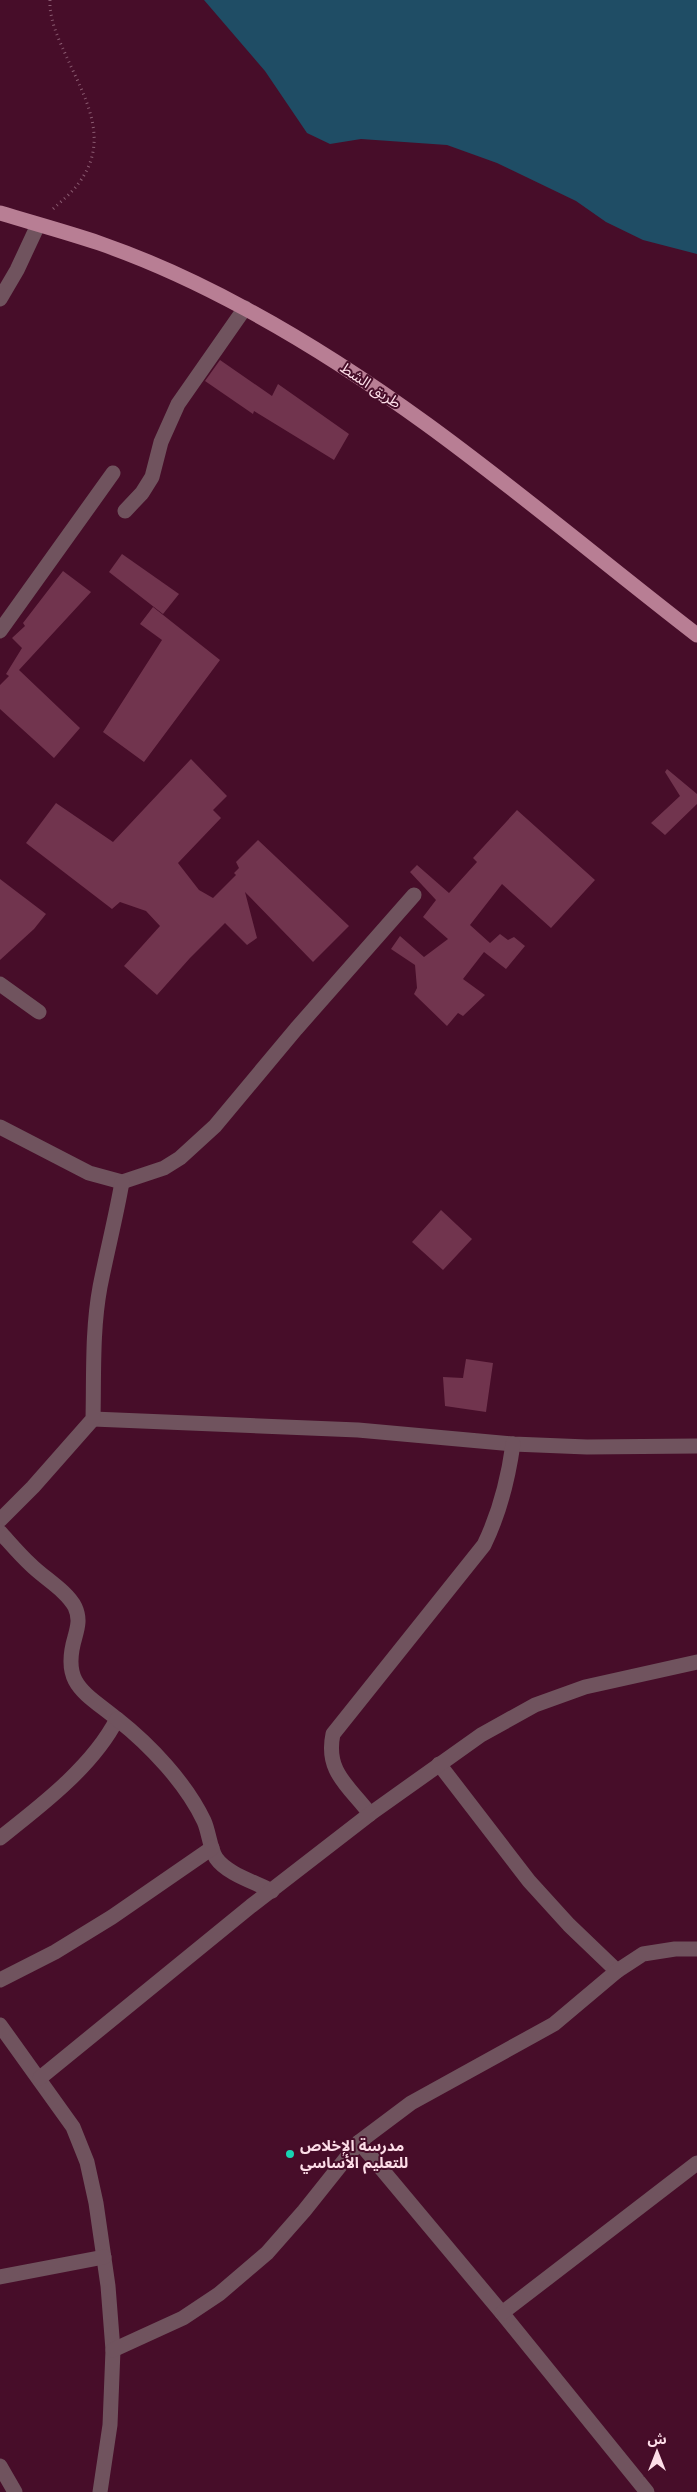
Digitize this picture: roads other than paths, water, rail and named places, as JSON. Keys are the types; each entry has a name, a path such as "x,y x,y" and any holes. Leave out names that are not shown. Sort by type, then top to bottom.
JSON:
{"main road":[{"name":"طريق الشط","path":"0,213 100,244 164,270 245,308 338,362 399,403 509,484 697,635"}],"street":[{"path":"0,299 17,270 38,225"},
{"path":"125,512 142,493 152,477 161,442 178,404 245,308"},
{"path":"0,631 113,473"},
{"path":"0,1127 89,1173 122,1182 164,1168 180,1158 215,1126 296,1029 414,895"},
{"path":"0,984 40,1012"},
{"path":"0,1520 93,1420 95,1326 100,1286 112,1241 122,1182"},
{"path":"93,1420 358,1430 514,1444 587,1447 697,1446"},
{"path":"370,1814 338,1776 331,1759 330,1748 333,1734 484,1545 497,1518 505,1490 514,1444"},
{"path":"0,1532 31,1565 74,1605 79,1624 73,1644 70,1670 75,1681 86,1694 144,1740 178,1781 203,1820 216,1858 224,1867 272,1891"},
{"path":"40,2078 370,1814 481,1735 535,1705 584,1686 697,1662"},
{"path":"0,1838 93,1756 108,1738 118,1719"},
{"path":"439,1764 529,1881 569,1926 617,1971"},
{"path":"0,1980 72,1942 212,1848"},
{"path":"113,2350 183,2318 219,2294 267,2252 304,2211 359,2142 411,2104 554,2024 617,1971 643,1954 675,1949 697,1949"},
{"path":"0,2025 40,2078 73,2127 87,2162 104,2257 113,2350 110,2425 100,2492"},
{"path":"359,2142 502,2313 647,2492"},
{"path":"502,2313 697,2163"},
{"path":"0,2277 104,2257"},
{"path":"0,2466 15,2492"}],"water":[{"path":"204,0 697,0 697,254 643,240 606,222 576,201 497,163 447,145 361,139 330,144 307,133 265,71"}],"place":[{"name":"مدرسة الإخلاص للتعليم الأساسي","path":"290,2154"}]}
